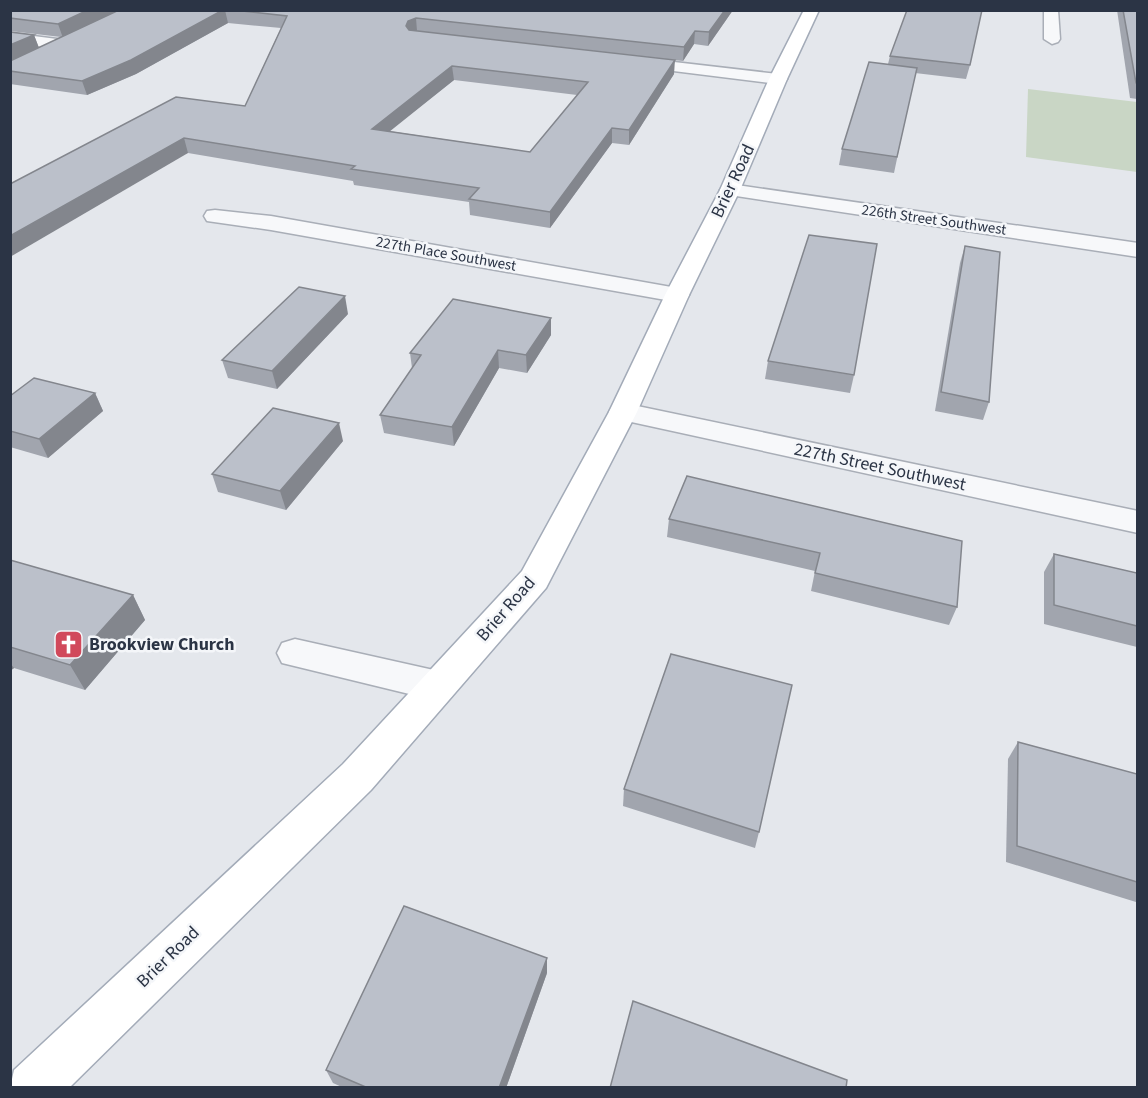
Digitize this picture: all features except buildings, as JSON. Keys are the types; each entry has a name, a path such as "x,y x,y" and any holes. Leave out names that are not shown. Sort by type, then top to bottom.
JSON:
{"main road":[{"name":"Brier Road","path":"32,1088 357,777 534,579 623,412 677,295 730,190 778,79 812,10"}],"street":[{"path":"1051,10 1052,39"},
{"path":"10,38 70,42 38,58"},
{"path":"616,61 778,79"},
{"name":"226th Street Southwest","path":"730,190 1137,250"},
{"name":"227th Place Southwest","path":"215,216 271,223 677,295"},
{"name":"227th Street Southwest","path":"623,412 1137,522"},
{"path":"295,653 438,686"}],"green space":[{"path":"1028,89 1137,102 1137,172 1026,157"}],"place":[{"name":"Brookview Church","path":"68,644"}]}
